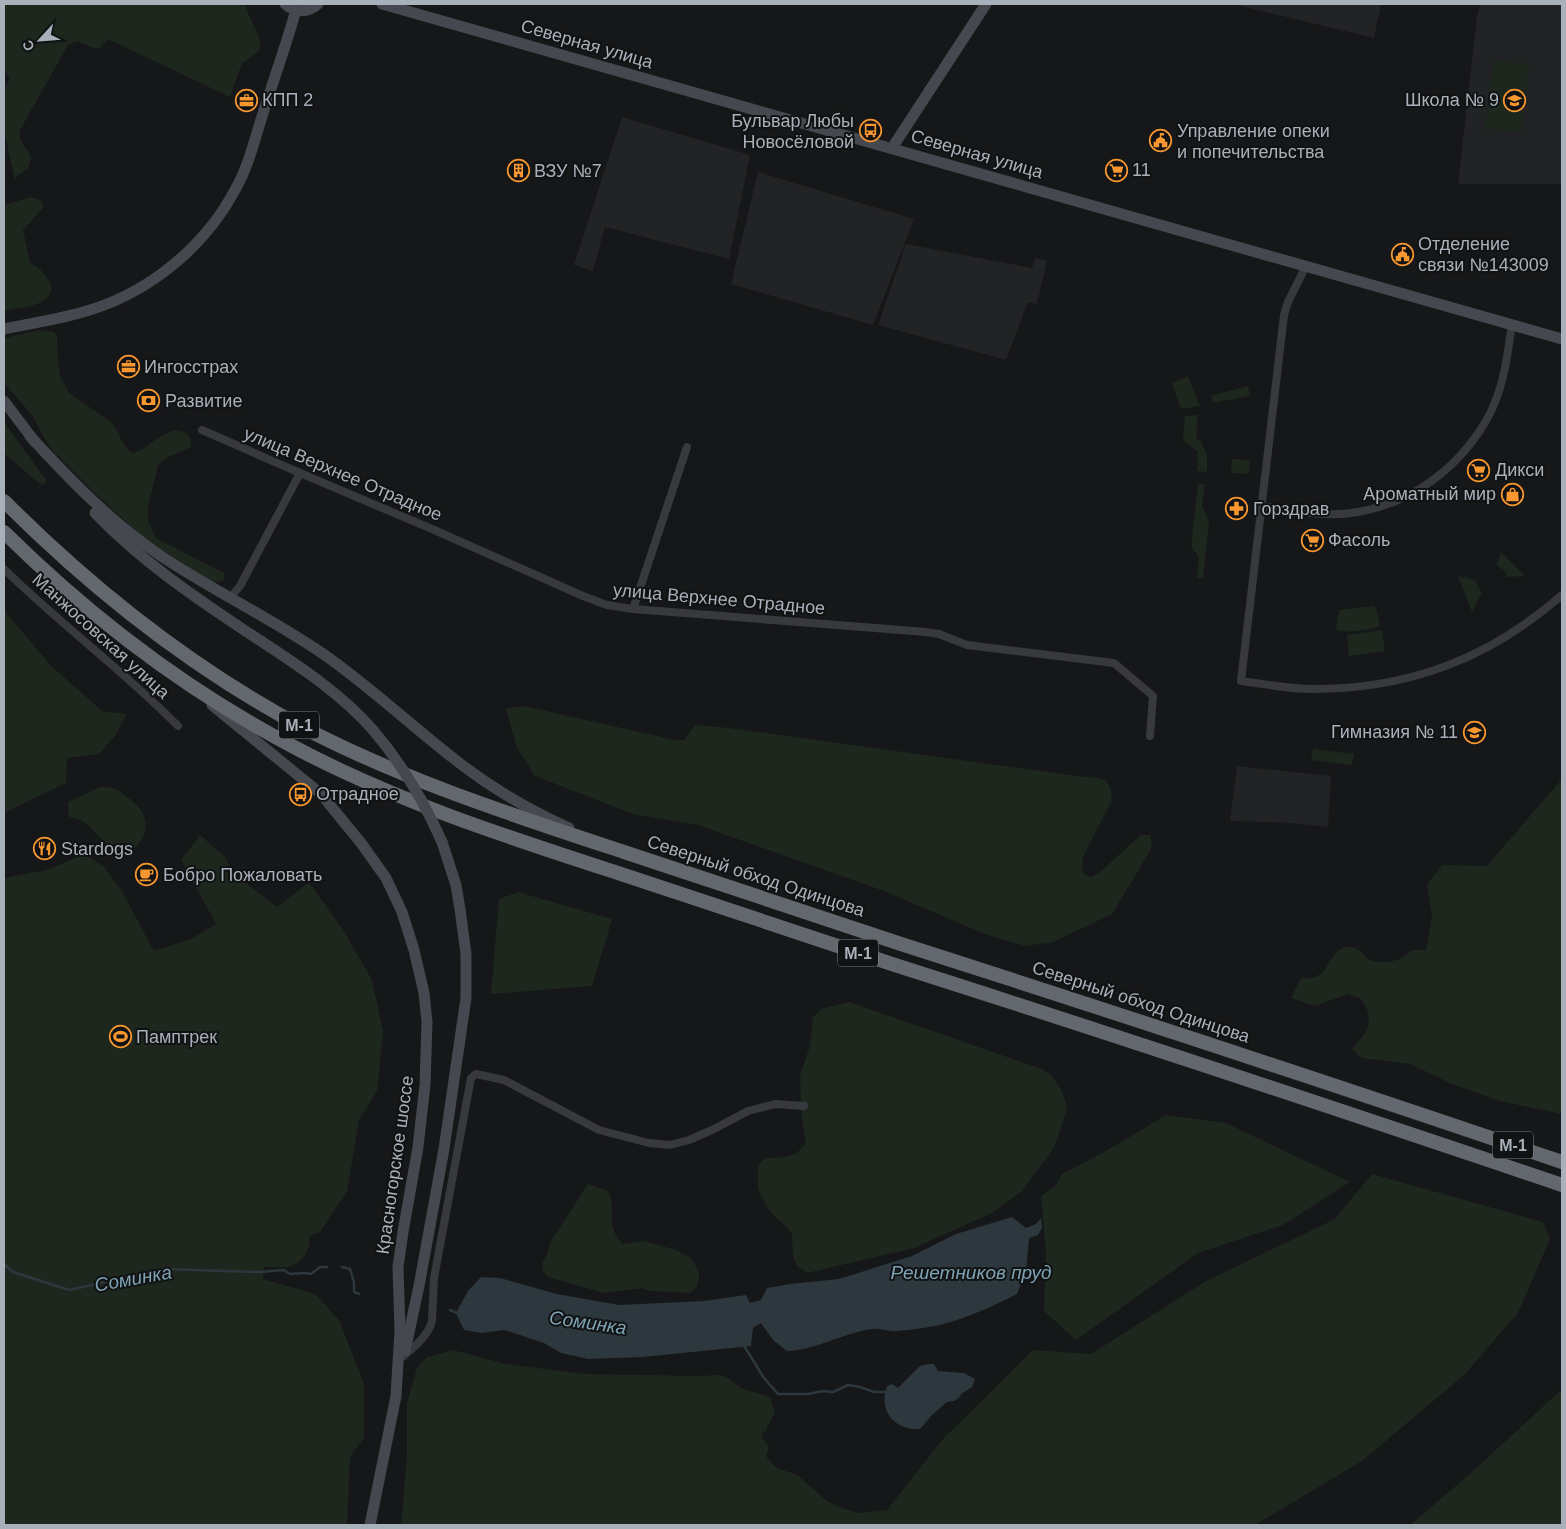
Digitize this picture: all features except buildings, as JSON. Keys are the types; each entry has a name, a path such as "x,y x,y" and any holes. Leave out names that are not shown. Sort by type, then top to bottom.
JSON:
{"highway":[{"name":"Северный обход Одинцова","path":"4,501 74,568 129,613 194,661 273,711 357,754 429,785 644,859 1216,1045 1562,1162"},
{"name":"М-1","path":"4,532 60,584 128,641 174,674 233,712 293,746 355,777 421,805 722,908 1227,1072 1562,1185"}],"main road":[{"path":"285,4 296,10 303,11 310,10 318,4"},
{"name":"Северная улица","path":"382,4 1562,339"},
{"path":"892,148 986,4"},
{"path":"4,329 61,318 89,310 128,294 180,260 208,230 236,189 249,158 296,10"},
{"path":"4,401 52,464 92,510 130,548 173,582 313,677 348,705 400,764 413,784 442,842 456,885 460,909 466,954 466,998 444,1149 396,1396"},
{"path":"30,436 78,488 116,523 167,560 283,628 328,658 371,690 454,759 505,793 558,823 644,859"},
{"name":"Красногорское шоссе","path":"174,674 320,794 348,826 378,866 397,900 414,950 426,1004 427,1047 422,1116 399,1259 400,1330 396,1396 370,1525"}],"street":[{"path":"1306,266 1288,302 1284,315 1241,680 1312,689 1377,684 1422,675 1491,646 1531,621 1562,595"},
{"path":"1261,506 1318,513 1351,513 1384,505 1429,484 1457,460 1486,422 1495,403 1500,386 1512,324"},
{"name":"улица Верхнее Отрадное","path":"202,430 432,528 583,596 607,604 633,610 926,632 939,634 967,644 1114,662 1152,696 1150,736"},
{"path":"633,610 687,447"},
{"path":"230,598 240,586 300,473"},
{"name":"Манжосовская улица","path":"4,569 42,605 149,697 178,726"},
{"path":"404,1356 423,1337 432,1321 434,1278 471,1078 476,1074 504,1080 599,1130 649,1143 670,1145 689,1140 748,1112 775,1104 804,1106"}],"shaded area":[{"path":"4,4 244,4 261,46 258,52 242,63 230,97 108,39 100,48 94,48 77,41 68,45 20,130 21,141 31,158 28,169 18,175 15,180 4,131 4,89 10,79 4,71"},
{"path":"1233,4 1381,4 1374,38"},
{"name":"Школа № 9","path":"1480,4 1562,4 1562,184 1458,184"},
{"path":"1493,60 1529,64 1521,132 1485,128"},
{"path":"622,117 750,155 729,259 605,227 593,271 574,265"},
{"path":"758,172 914,219 873,325 731,284"},
{"path":"31,197 42,202 43,208 23,230 30,263 44,273 52,288 49,295 39,303 4,311 4,205"},
{"path":"906,244 1032,268 1035,258 1047,261 1037,304 1028,302 1006,360 878,325"},
{"path":"41,330 54,332 57,337 60,376 69,393 111,422 123,443 133,453 173,431 186,433 189,436 191,447 168,457 158,465 148,507 148,521 156,538 224,573 224,580 211,582 143,537 54,452 32,415 4,383 4,338"},
{"path":"1188,376 1200,406 1181,409 1172,383"},
{"path":"1248,386 1250,396 1213,403 1211,396"},
{"path":"1198,415 1196,439 1200,440 1207,455 1207,472 1197,471 1198,452 1183,440 1185,416"},
{"path":"4,422 46,479 45,484 41,485 4,453"},
{"path":"1232,459 1250,460 1249,474 1231,473"},
{"path":"1198,483 1205,484 1202,506 1209,522 1203,579 1197,578 1199,557 1191,546"},
{"path":"1501,552 1525,576 1507,577 1505,571 1497,565"},
{"path":"1458,576 1476,580 1478,588 1482,592 1472,612"},
{"path":"1373,606 1376,608 1380,626 1351,631 1336,629 1339,610"},
{"path":"4,610 51,666 102,711 127,714 115,736 99,754 67,758 66,783 4,813"},
{"path":"1382,630 1385,651 1349,656 1347,635"},
{"path":"524,706 675,740 684,740 695,725 729,728 1097,778 1108,783 1112,800 1083,857 1083,874 1091,877 1099,873 1141,835 1150,835 1152,843 1150,851 1112,914 1053,942 1025,946 985,934 884,891 698,825 633,814 535,776 516,746 506,708"},
{"path":"1313,749 1354,754 1352,765 1311,760"},
{"path":"1237,766 1331,776 1328,827 1292,823 1230,821"},
{"path":"1562,779 1562,1114 1500,1101 1452,1084 1410,1064 1362,1058 1352,1050 1368,1027 1367,1009 1359,998 1348,994 1315,1006 1291,998 1301,978 1312,978 1319,975 1336,952 1346,947 1355,948 1370,960 1379,962 1399,959 1412,950 1426,950 1432,915 1427,885 1442,865 1487,866"},
{"path":"100,787 110,787 120,791 143,813 146,827 144,834 135,848 128,854 121,853 109,846 82,821 69,817 68,802"},
{"path":"200,835 225,857 234,874 277,907 309,882 345,933 372,980 383,1032 377,1091 359,1120 347,1191 320,1232 309,1236 308,1248 301,1260 287,1267 264,1267 263,1279 315,1294 339,1320 364,1384 364,1438 350,1458 347,1525 4,1525 4,878 47,870 85,854 105,868 121,890 154,951 191,939 216,924 181,860"},
{"path":"518,892 612,919 592,986 491,994 499,899"},
{"path":"849,1002 1042,1069 1052,1076 1059,1086 1067,1109 1054,1148 1021,1192 992,1213 914,1248 807,1273 797,1266 793,1256 792,1234 769,1210 758,1189 758,1166 765,1158 793,1155 806,1144 801,1111 800,1075 810,1046 813,1017 821,1009"},
{"path":"1166,1115 1226,1123 1350,1182 1283,1225 1198,1253 1076,1340 1044,1311 1046,1252 1041,1196 1055,1186 1062,1174 1106,1151"},
{"path":"1372,1174 1543,1222 1550,1239 1518,1313 1464,1375 1362,1461 1255,1525 401,1525 407,1455 407,1403 417,1368 427,1357 453,1350 506,1364 585,1374 718,1375 726,1377 741,1388 770,1397 775,1412 765,1432 762,1431 762,1437 769,1447 766,1456 775,1467 797,1475 827,1501 841,1508 860,1513 887,1510 943,1439 1033,1350 1091,1354 1206,1281 1335,1219"},
{"path":"588,1184 608,1191 612,1205 612,1223 617,1237 623,1244 644,1241 676,1250 691,1258 699,1272 696,1288 690,1293 650,1291 643,1288 604,1293 548,1277 543,1271 542,1263 551,1241"},
{"path":"1562,1389 1562,1525 1410,1525 1472,1472"}],"water":[{"name":"Решетников пруд","path":"1012,1217 1026,1228 1036,1224 1041,1218 1042,1228 1038,1235 1029,1238 1026,1272 1017,1294 962,1318 926,1328 898,1331 872,1329 808,1348 787,1351 773,1340 761,1323 753,1328 751,1346 643,1357 588,1359 561,1353 544,1343 505,1330 481,1333 464,1330 456,1313 468,1291 481,1277 500,1278 557,1294 619,1305 704,1301 746,1295 750,1303 761,1300 767,1288 839,1279 912,1256 956,1234"},
{"path":"934,1364 938,1371 964,1373 975,1379 972,1387 954,1401 947,1402 920,1429 903,1426 890,1417 887,1411 885,1395 887,1386 892,1384 898,1388 920,1366"}],"waterway":[{"name":"Соминка","path":"4,1264 13,1272 69,1290 163,1269 259,1272 284,1270 290,1274 311,1274 320,1267 327,1267"},
{"name":"Соминка","path":"342,1267 350,1269 354,1282 354,1292 359,1294"},
{"name":"Соминка","path":"450,1310 457,1313"},
{"path":"743,1344 764,1378 778,1394 833,1392 848,1385 874,1392 885,1392"}],"place":[{"name":"КПП 2","path":"246,100"},
{"name":"Школа № 9","path":"1515,100"},
{"name":"Бульвар Любы Новосёловой","path":"870,131"},
{"name":"Управление опеки и попечительства","path":"1161,141"},
{"name":"11","path":"1116,170"},
{"name":"ВЗУ №7","path":"518,171"},
{"name":"Отделение связи №143009","path":"1402,254"},
{"name":"Ингосстрах","path":"128,367"},
{"name":"Развитие","path":"149,401"},
{"name":"Дикси","path":"1479,470"},
{"name":"Ароматный мир","path":"1512,494"},
{"name":"Горздрав","path":"1237,509"},
{"name":"Фасоль","path":"1312,540"},
{"name":"Гимназия № 11","path":"1474,732"},
{"name":"Отрадное","path":"300,794"},
{"name":"Stardogs","path":"45,849"},
{"name":"Бобро Пожаловать","path":"147,875"},
{"name":"Памптрек","path":"120,1037"}]}
